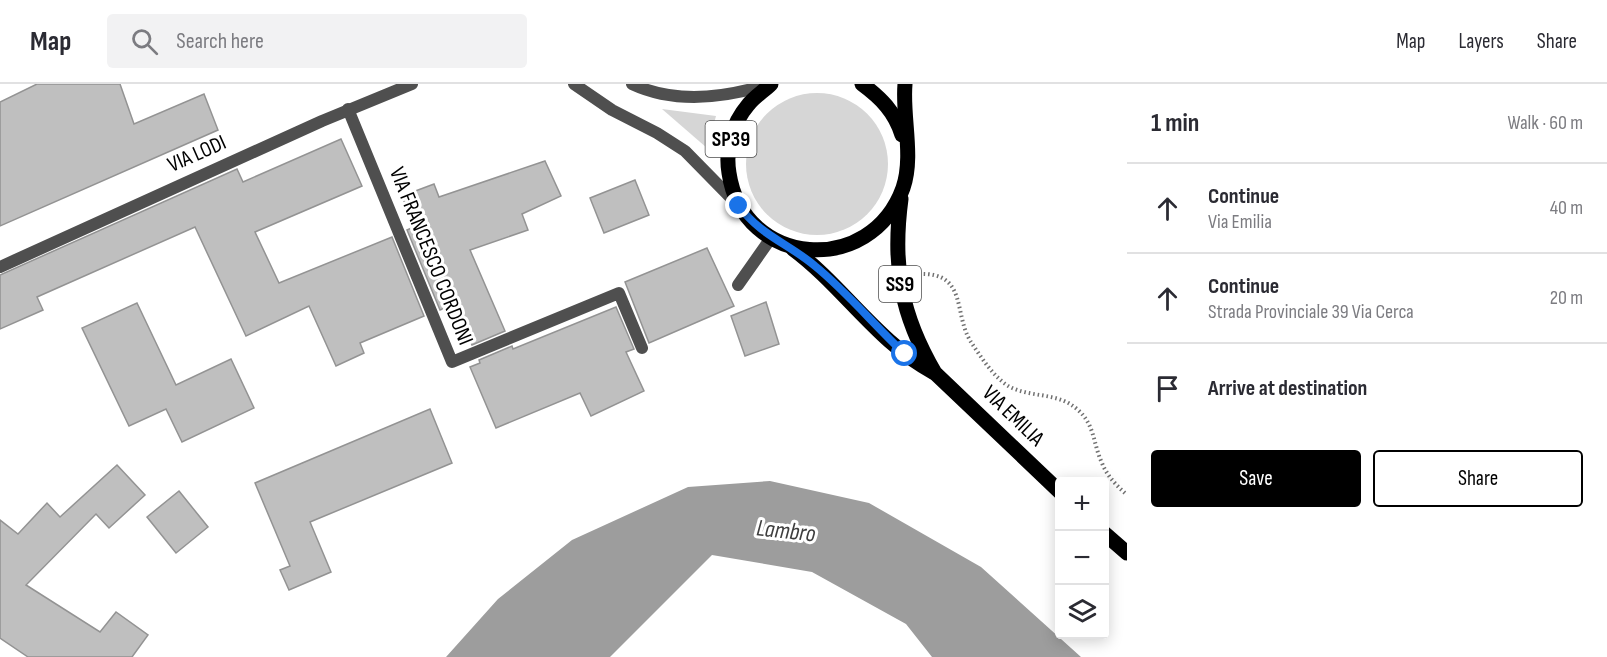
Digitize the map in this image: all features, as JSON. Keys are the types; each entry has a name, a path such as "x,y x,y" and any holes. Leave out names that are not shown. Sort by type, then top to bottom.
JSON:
{"main road":[{"name":"SP39","path":"771,84 748,104 736,122 729,142 728,164 731,186 739,206 759,229 771,238 789,246 813,250 836,249 858,241 878,227 893,210 903,188 906,150 904,84"},
{"name":"SP39","path":"862,84 884,101 898,124 906,150"},
{"name":"VIA EMILIA","path":"903,188 896,239 899,277 914,331 935,373"},
{"name":"VIA EMILIA","path":"789,246 818,268 905,354 935,373 1055,488"},
{"path":"1109,537 1127,553"}],"street":[{"name":"VIA LODI","path":"0,267 348,109 412,84"},
{"path":"574,84 612,110 678,147 739,206"},
{"path":"632,84 658,93 697,97 737,94 771,84"},
{"name":"VIA FRANCESCO CORDONI","path":"348,109 452,362 619,293 642,348"},
{"path":"738,285 771,238"}],"path":[{"path":"899,277 928,273 952,285 969,339 995,374 1008,386 1062,399 1078,409 1090,424 1101,462 1109,477 1127,495"}],"shaded area":[{"path":"817,93 844,99 867,114 882,137 888,164 882,191 867,214 844,229 817,235 790,229 767,214 752,191 746,164 752,137 767,114 790,99"},
{"path":"662,109 716,116 707,148"}],"water":[{"name":"Lambro","path":"770,481 869,503 981,567 1055,634 1055,639 1061,639 1081,657 932,657 906,624 812,572 712,555 610,657 446,657 498,599 572,540 688,487"}],"building":[{"path":"37,84 120,84 134,124 204,94 218,130 0,226 0,102"},
{"path":"341,139 362,186 255,232 279,283 392,237 424,316 360,343 364,353 336,366 309,306 246,336 195,227 37,297 43,310 0,329 0,275 237,169 243,182"},
{"path":"545,161 561,196 522,214 528,230 470,250 505,331 472,345 455,304 440,310 407,230 414,227 402,196 434,184 439,197"},
{"path":"635,180 649,215 604,233 590,198"},
{"path":"707,248 734,306 649,343 625,282"},
{"path":"766,302 779,344 745,356 731,316"},
{"path":"137,303 176,385 231,359 254,408 182,442 166,409 129,426 82,328"},
{"path":"616,307 634,349 626,352 644,391 591,416 580,393 496,428 470,367 480,363 479,360 512,346 513,349"},
{"path":"430,409 452,463 310,522 331,572 289,590 280,570 290,566 255,483"},
{"path":"117,465 145,495 109,528 96,514 26,585 100,632 116,612 148,635 132,657 28,657 0,638 0,520 18,534 47,503 60,517"},
{"path":"179,491 208,527 176,553 147,517"}],"route":[{"path":"739,206 759,229 771,238 789,246 818,268 905,354"}]}
